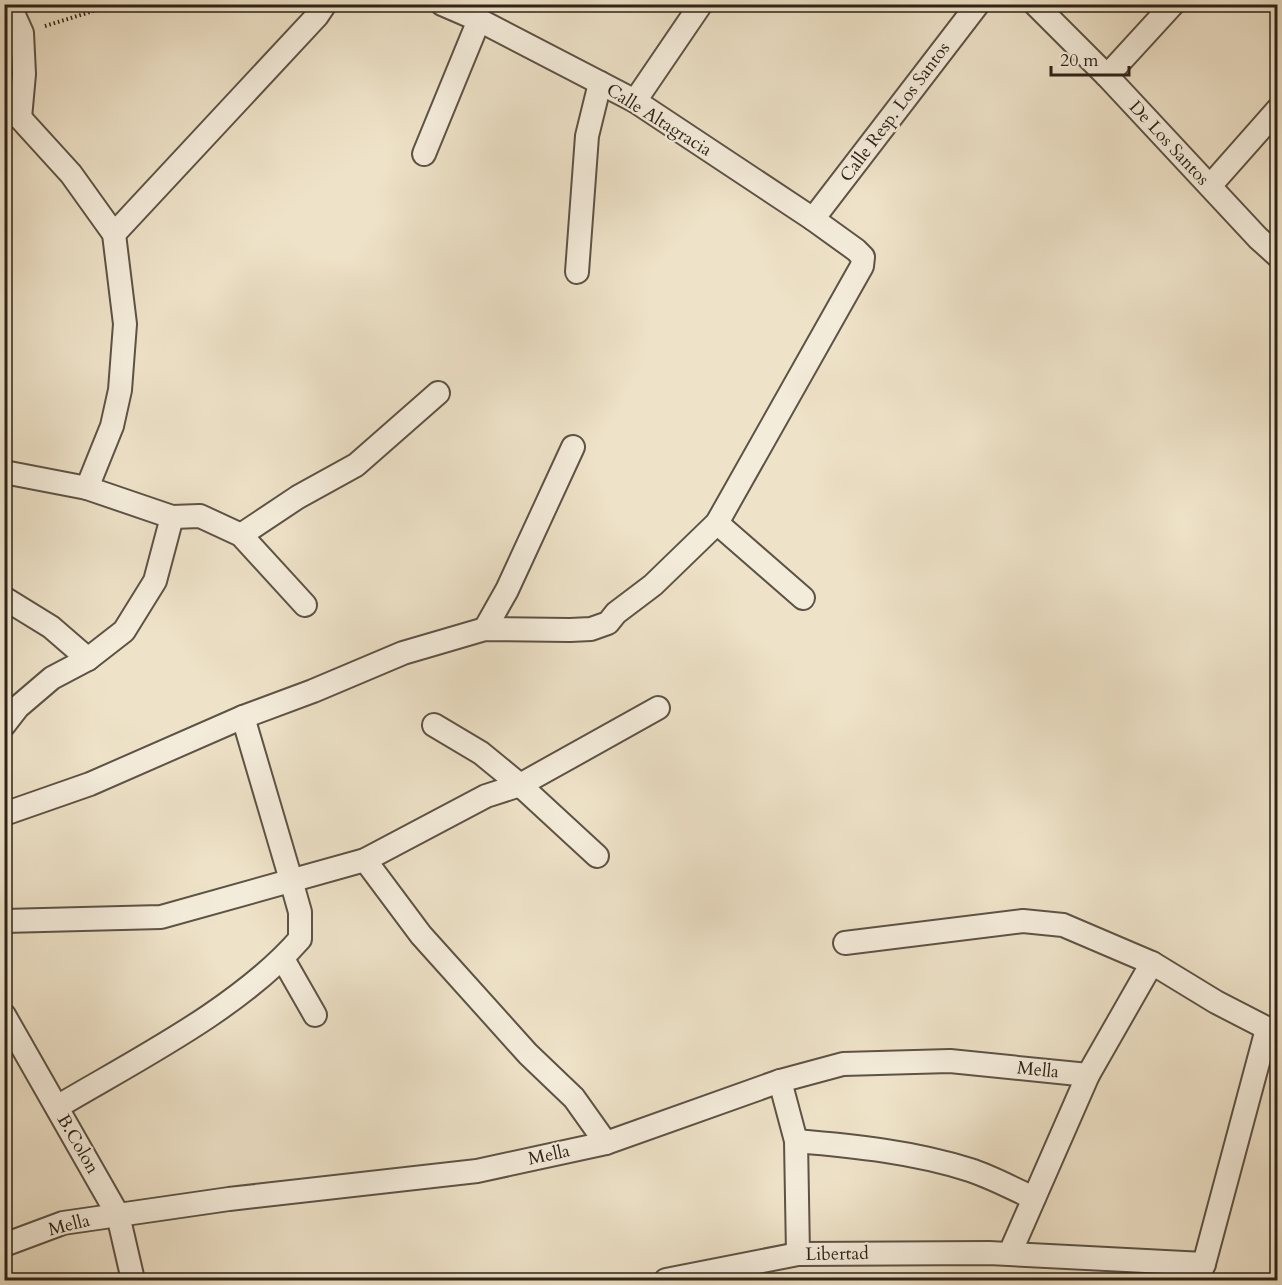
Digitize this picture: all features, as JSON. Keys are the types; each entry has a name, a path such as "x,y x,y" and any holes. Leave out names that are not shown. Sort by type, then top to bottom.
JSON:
{"street":[{"path":"9,4 22,33 24,74 12,114 71,174 114,234 125,324 120,390 112,426 87,488"},
{"path":"114,234 317,16 325,4"},
{"name":"Calle Altagracia","path":"442,4 479,20 635,101 813,219 863,257 862,266 717,523"},
{"path":"635,101 701,4"},
{"name":"Calle Resp. Los Santos","path":"813,219 978,4"},
{"name":"De Los Santos","path":"1035,4 1107,76 1258,238 1278,256"},
{"path":"1107,76 1173,4"},
{"path":"424,154 479,20"},
{"path":"577,272 587,136 600,83"},
{"path":"1210,186 1278,109"},
{"path":"241,535 298,497 356,465 438,393"},
{"path":"485,629 512,580 573,447"},
{"path":"4,472 87,488 172,517 200,516 241,535 305,605"},
{"path":"4,725 18,707 52,678 87,659 124,631 155,581 172,517"},
{"path":"4,814 90,784 243,717 313,691 403,653 485,629 591,629 608,623 616,613 653,585 717,523 803,598"},
{"path":"4,598 51,627 87,659"},
{"path":"4,921 161,917 365,860 486,796 520,785 658,708"},
{"path":"57,1107 211,1014 283,959 300,939 300,912 243,717"},
{"path":"434,725 481,753 520,785 597,856"},
{"path":"365,860 422,935 528,1054 574,1098 606,1143"},
{"path":"845,943 1023,921 1063,925 1152,963 1272,1032 1201,1272"},
{"path":"283,959 315,1015"},
{"path":"1010,1253 1088,1075 1152,963"},
{"name":"B.Colon","path":"4,1015 118,1215 133,1281"},
{"name":"Mella","path":"4,1245 63,1223 229,1200 477,1171 606,1143 780,1081 843,1064 950,1061 1088,1075"},
{"path":"780,1081 796,1141 798,1254"},
{"path":"796,1141 916,1156 972,1171 1034,1198"},
{"name":"Libertad","path":"666,1281 798,1254 1010,1253 1201,1272"}],"path":[{"path":"22,33 116,4"}]}
